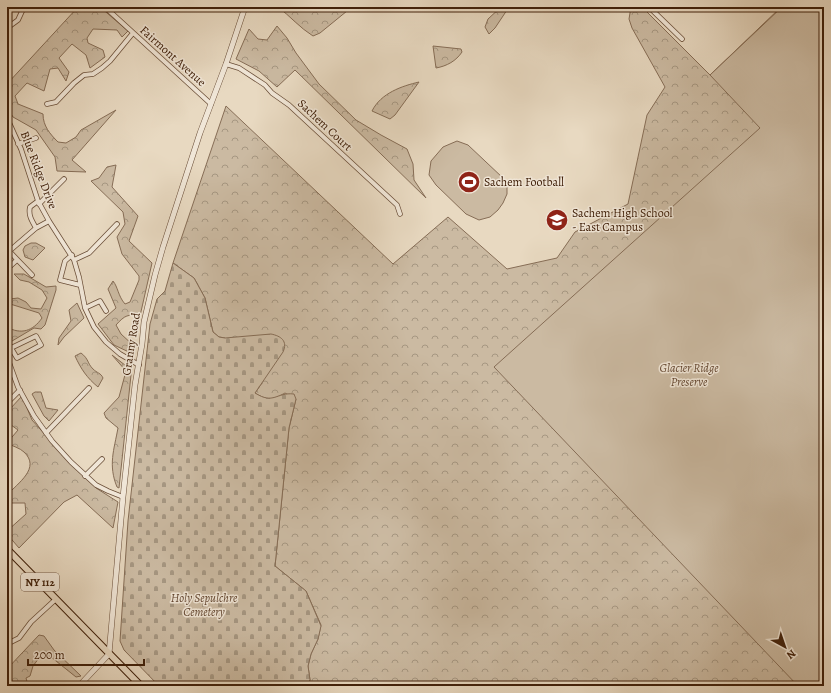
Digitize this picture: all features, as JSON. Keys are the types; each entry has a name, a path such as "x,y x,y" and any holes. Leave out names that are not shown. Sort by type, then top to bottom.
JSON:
{"main road":[{"name":"NY 112","path":"7,549 141,686"}],"street":[{"path":"7,28 18,20 24,7"},
{"name":"Fairmont Avenue","path":"104,7 211,104"},
{"name":"Granny Road","path":"109,654 123,497 135,385 144,322 163,247 200,133 226,64 245,7"},
{"path":"649,7 682,39"},
{"path":"46,104 56,102 84,75 93,74 102,68 110,61 133,33"},
{"name":"Sachem Court","path":"226,64 239,68 251,75 289,106 397,205 400,214"},
{"name":"Blue Ridge Drive","path":"7,118 18,144 38,202 72,255 84,308 94,327 106,342 120,354 139,365"},
{"path":"18,144 36,138"},
{"path":"36,228 31,219 29,211 30,207 38,202 64,179"},
{"path":"32,276 8,250 36,228 49,221"},
{"path":"74,260 89,252 117,224"},
{"path":"72,255 65,262 60,280 80,285"},
{"path":"7,269 17,260"},
{"path":"84,308 100,301 106,310"},
{"path":"36,336 41,345 17,358 9,349 36,336"},
{"path":"7,357 20,390 34,416 46,433 85,476 96,485 123,497"},
{"path":"46,433 89,388"},
{"path":"7,403 20,390"},
{"path":"85,476 102,459"},
{"path":"7,641 11,642 19,638 31,622 56,599"},
{"path":"79,686 109,654"}],"green space":[{"path":"78,7 100,7 128,31 122,37 117,30 93,29 87,38 88,43 103,50 105,57 90,68 86,55 72,44 59,58 69,72 66,81 58,68 50,69 44,91 27,83 15,96 18,104 43,114 46,126 58,142 66,143 76,137 81,130 116,110 72,160 86,172 57,171 55,157 36,130 13,117 7,107 7,84"},
{"path":"278,7 349,7 347,11 320,33 313,36"},
{"path":"501,7 507,7 507,10 489,34 485,27 488,19"},
{"path":"631,7 642,7 710,75 781,7 824,7 824,686 307,686 310,680 308,666 311,654 318,639 321,625 306,591 275,566 289,428 296,399 285,393 270,399 255,393 262,383 225,338 219,337 213,332 205,298 194,278 173,263 226,106 393,264 448,217 507,269 557,258 575,232 628,204 647,115 665,87 632,28 629,19"},
{"name":"Glacier Ridge Preserve","path":"782,7 824,7 824,686 798,686 494,367 760,128 710,75"},
{"path":"277,26 319,84 356,120 407,149 413,164 414,180 426,198 295,70 277,87 259,71 236,59 249,29 258,39 267,40"},
{"path":"433,46 461,49 462,52 451,63 436,68"},
{"path":"419,82 395,115 390,119 372,111 381,99 392,91"},
{"name":"Sachem Football","path":"457,141 468,145 503,178 507,185 507,194 503,203 490,217 479,220 466,214 436,185 429,175 431,161 443,147"},
{"path":"116,165 112,187 138,216 129,241 152,263 140,316 127,316 116,325 121,334 134,346 131,353 114,345 98,324 116,308 108,289 113,281 125,304 130,302 139,280 139,276 122,254 117,237 125,224 123,212 91,181 99,178 107,167"},
{"path":"31,243 36,243 45,248 33,260 25,257 23,250 25,246"},
{"name":"Holy Sepulchre Cemetery","path":"173,263 194,278 205,298 213,332 219,337 225,338 271,334 281,338 285,345 283,352 255,393 267,398 294,394 296,399 289,428 275,566 306,591 321,626 308,666 310,680 307,686 159,686 124,650 120,641 128,521 150,324 157,299 165,291"},
{"path":"14,274 24,274 46,287 56,286 56,290 45,325 41,329 34,328 7,344 7,327 17,331 31,329 42,318 39,313 7,303 7,297 10,299 18,298 26,302 31,308 41,309 47,298 42,290 29,282 20,280"},
{"path":"77,303 84,318 64,337 58,345 59,338 71,321 69,310"},
{"path":"81,353 91,367 103,378 98,387 87,377 77,361 75,356"},
{"path":"112,355 130,369 131,375 119,488 117,487 114,479 112,464 118,428 106,418 104,413 119,397 126,371"},
{"path":"35,392 41,392 46,408 58,410 49,421 44,416 32,394"},
{"path":"22,396 32,420 65,457 96,488 118,502 113,528 77,495 64,502 19,548 7,534 7,531 26,514 25,503 10,503 7,506 7,495 26,475 30,464 29,458 24,452 7,443 18,430 7,422 7,406 10,409"},
{"path":"39,635 44,636 54,650 81,676 76,677 51,657 42,654 33,666 30,676 26,678 28,685 7,686 7,669"}],"place":[{"name":"Sachem Football","path":"469,182"},
{"name":"Sachem High School - East Campus","path":"557,220"}]}
